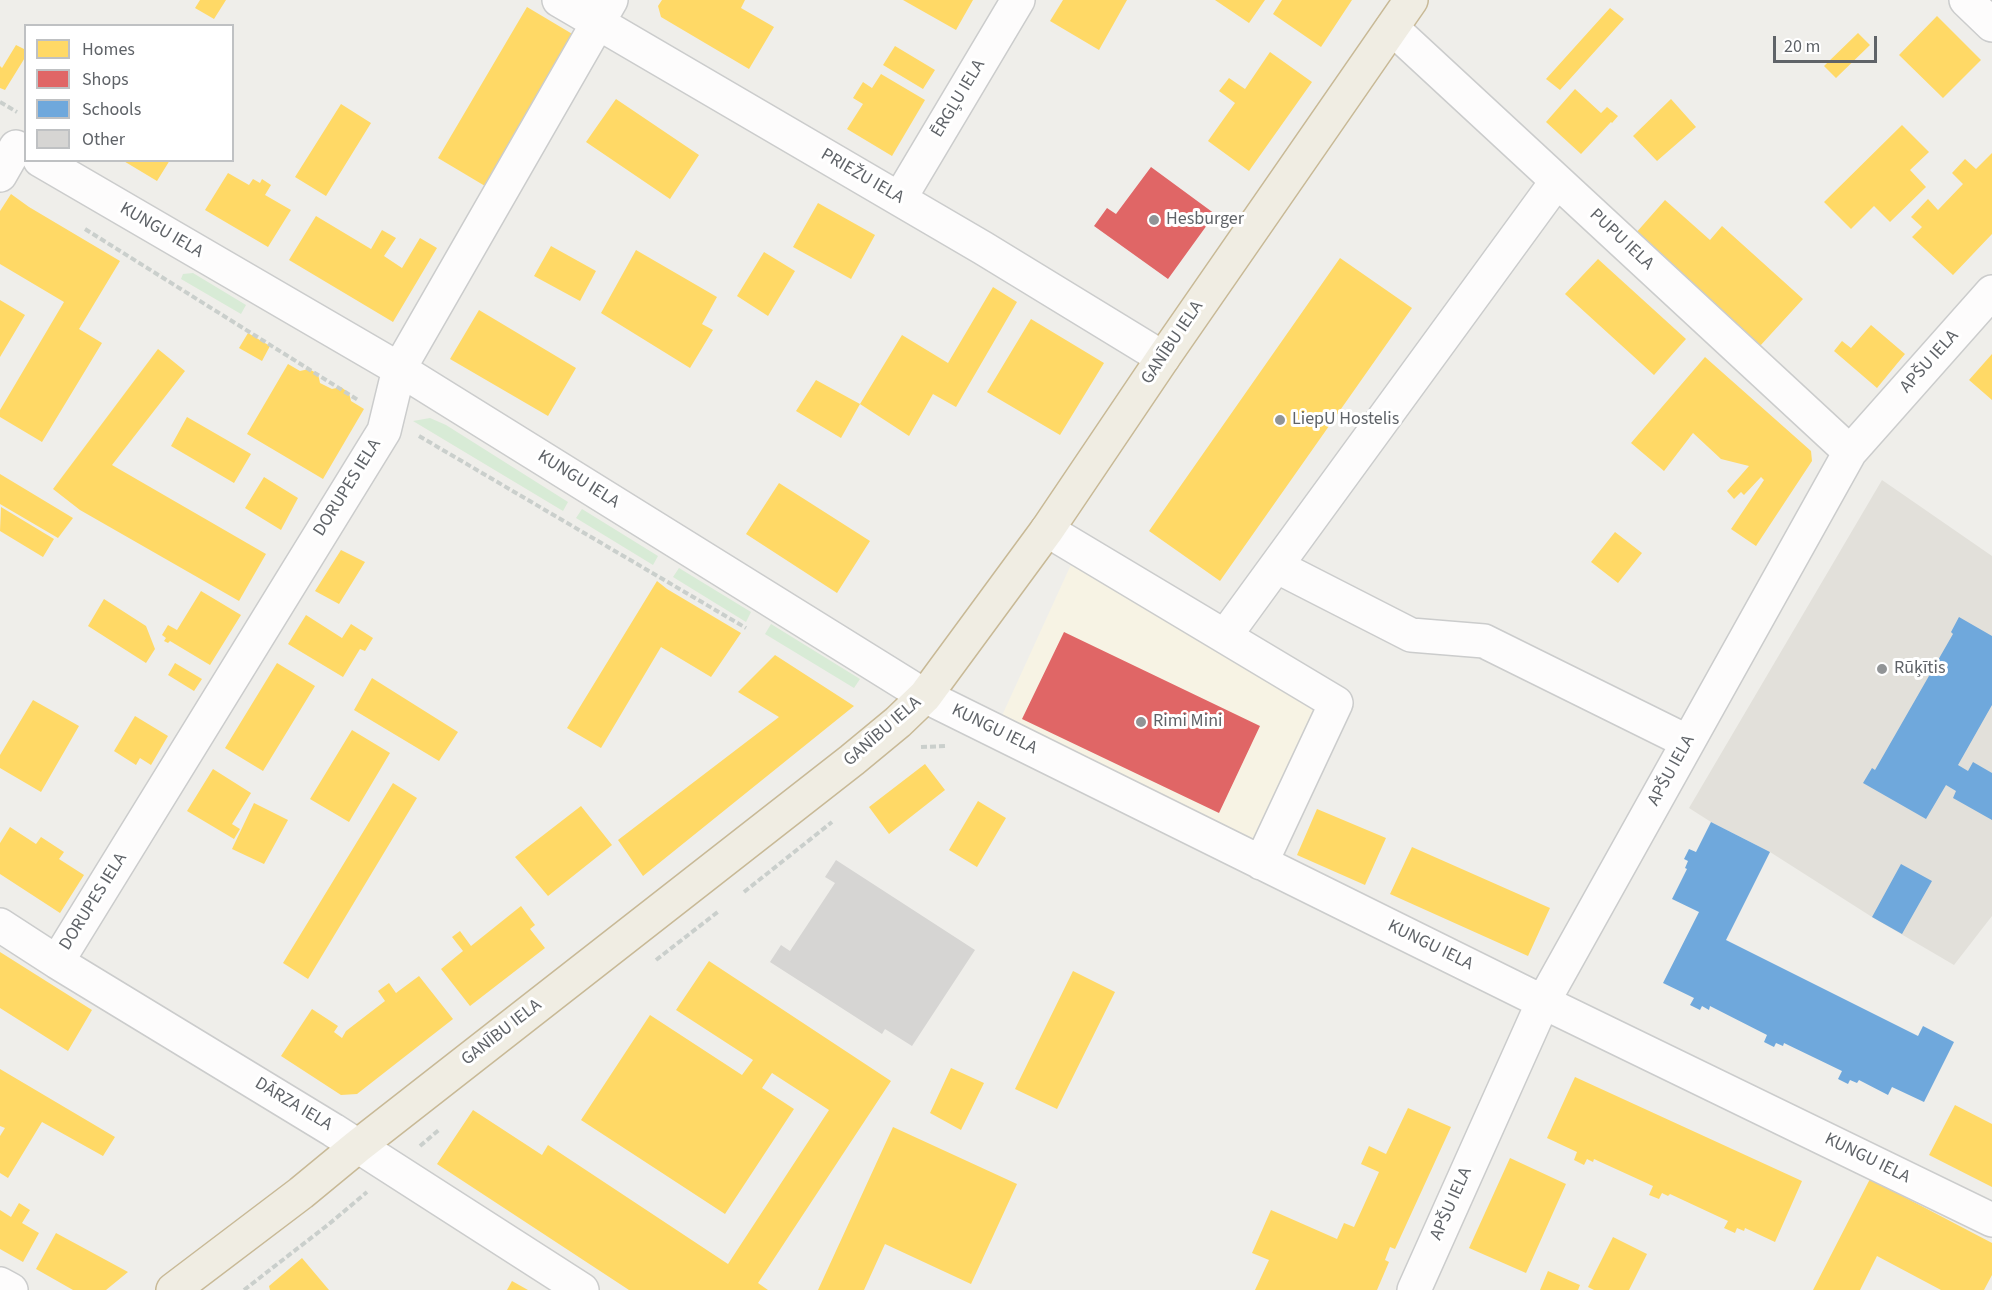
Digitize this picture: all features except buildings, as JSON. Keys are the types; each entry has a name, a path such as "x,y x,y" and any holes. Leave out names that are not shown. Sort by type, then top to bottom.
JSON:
{"highway":[{"name":"GANĪBU IELA","path":"173,1290 301,1193 852,760 925,696 1047,530 1411,0"}],"street":[{"name":"PRIEŽU IELA","path":"558,0 603,11 900,198 1163,358"},
{"name":"ĒRGĻU IELA","path":"900,198 1018,0"},
{"path":"1966,0 1992,25"},
{"name":"DORUPES IELA","path":"57,962 384,430 399,369 603,11"},
{"name":"PUPU IELA","path":"1392,28 1850,452"},
{"path":"0,175 22,143"},
{"name":"KUNGU IELA","path":"54,162 399,369 925,696 1543,1002 1992,1220"},
{"path":"1225,636 1557,181"},
{"name":"APŠU IELA","path":"1414,1290 1543,1002 1850,452 1992,292"},
{"path":"1047,530 1336,703 1261,863"},
{"path":"1276,566 1411,635 1484,641 1688,742"},
{"name":"DĀRZA IELA","path":"0,925 394,1168 582,1290"},
{"path":"0,1284 11,1290"}],"path":[{"path":"0,102 22,143"},
{"path":"80,226 387,418 751,632"},
{"path":"911,751 936,745 949,746"},
{"path":"735,899 836,818"},
{"path":"650,965 725,906"},
{"path":"244,1290 329,1224 441,1128"}],"shaded area":[{"name":"Rūķītis","path":"1882,480 1992,556 1992,916 1954,965 1872,917 1770,852 1711,822 1689,808"},
{"path":"1074,558 1326,706 1258,843 1000,720"}],"green space":[{"path":"193,273 246,305 241,314 181,279 183,274"},
{"path":"430,418 446,425 568,502 563,511 413,421"},
{"path":"582,509 658,556 653,565 576,518"},
{"path":"679,568 751,612 746,622 673,577"},
{"path":"771,624 860,679 854,688 765,634"}],"place":[{"name":"Hesburger","path":"1154,220"},
{"name":"LiepU Hostelis","path":"1280,420"},
{"name":"Rūķītis","path":"1882,669"},
{"name":"Rimi Mini","path":"1141,722"}]}
